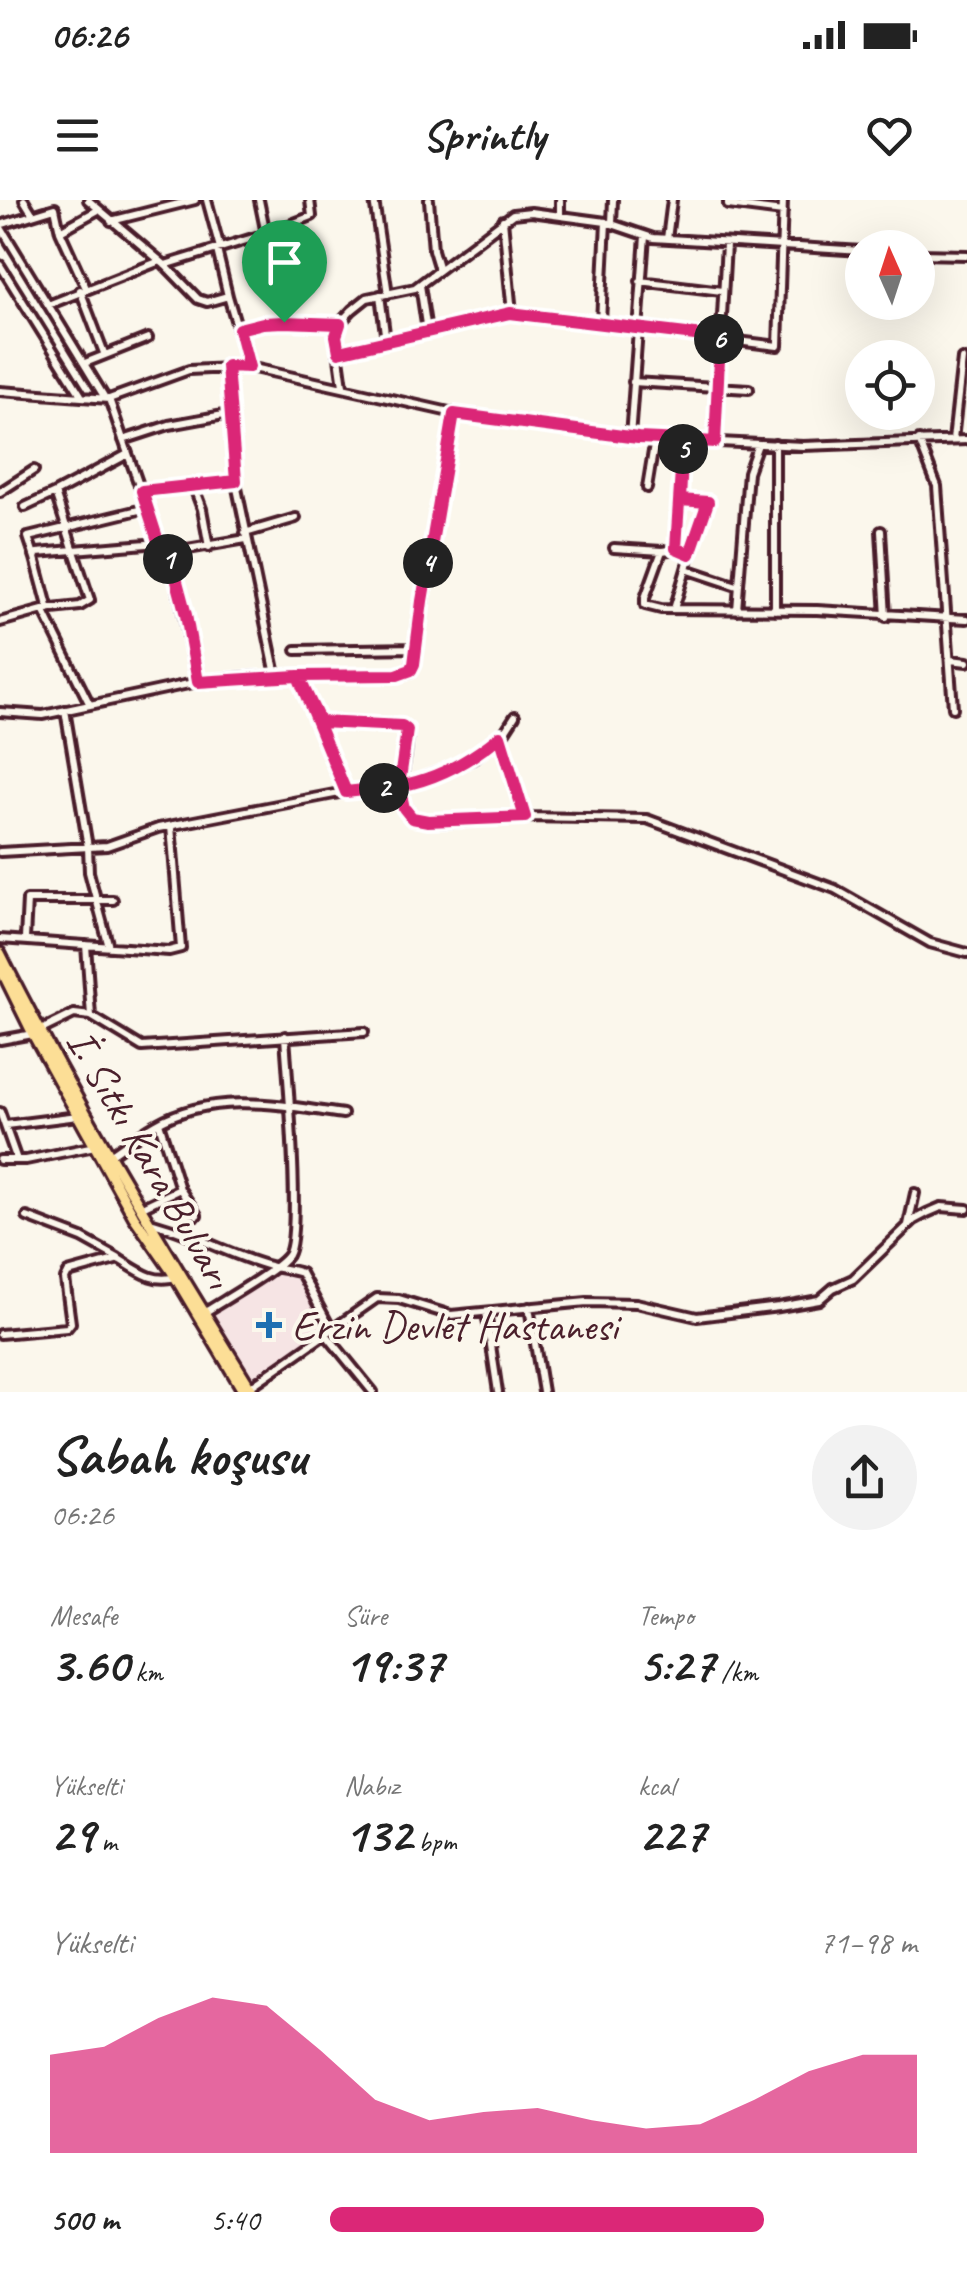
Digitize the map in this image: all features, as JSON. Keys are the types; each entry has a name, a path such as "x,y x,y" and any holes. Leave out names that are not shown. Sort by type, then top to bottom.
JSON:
{"main road":[{"name":"İ. Sıtkı Kara Bulvarı","path":"0,953 36,1033 249,1390"},
{"name":"İ. Sıtkı Kara Bulvarı","path":"0,967 134,1217 204,1313 249,1390"}],"street":[{"path":"24,200 32,213"},
{"path":"88,200 162,263 198,300 206,302 228,296"},
{"path":"111,221 195,200"},
{"path":"207,200 228,296 249,367"},
{"path":"259,200 266,234"},
{"path":"48,305 83,289 266,234 312,216 310,200"},
{"path":"374,200 386,341"},
{"path":"429,200 433,250 440,270"},
{"path":"560,200 560,215"},
{"path":"600,322 612,200"},
{"path":"667,239 672,200"},
{"path":"728,200 728,205 783,212"},
{"path":"339,352 512,314 778,346 783,200"},
{"path":"104,353 55,208 0,226 107,399 159,544 178,585 198,682"},
{"path":"60,231 98,210"},
{"path":"343,386 336,336 340,324 367,298 420,285 513,214 530,212 609,222 645,236 667,239 845,250"},
{"path":"503,220 512,314"},
{"path":"630,437 645,236"},
{"path":"715,442 726,244"},
{"path":"935,254 967,254"},
{"path":"0,264 82,396"},
{"path":"640,280 722,291"},
{"path":"420,285 426,332"},
{"path":"239,329 263,323 340,324"},
{"path":"85,363 148,338"},
{"path":"953,440 962,359"},
{"path":"227,366 236,481 276,676"},
{"path":"0,391 107,399 190,370 249,367 454,414 630,437 758,444 967,440"},
{"path":"633,382 749,389"},
{"path":"123,440 170,425 229,414"},
{"path":"0,712 43,715 198,682 276,676 397,675 411,670 454,414"},
{"path":"647,488 655,439"},
{"path":"676,548 683,440"},
{"path":"919,440 937,486 953,708"},
{"path":"737,610 748,472 758,444"},
{"path":"774,444 775,610"},
{"path":"26,506 128,454"},
{"path":"0,492 34,470"},
{"path":"142,491 236,481"},
{"path":"193,485 202,508 209,548"},
{"path":"0,622 80,606 90,600 56,493"},
{"path":"674,609 708,502 680,500"},
{"path":"90,704 46,610 28,537 146,508"},
{"path":"164,553 209,548 296,518"},
{"path":"880,531 886,617"},
{"path":"35,558 47,551 159,544"},
{"path":"614,548 676,548 690,554"},
{"path":"662,551 645,605 967,619"},
{"path":"686,569 737,586"},
{"path":"296,650 416,648"},
{"path":"951,660 967,662"},
{"path":"298,676 346,792"},
{"path":"65,710 86,854 108,947"},
{"path":"0,852 107,846 171,826 346,792 399,786 442,774 473,759 516,716"},
{"path":"320,722 402,726 408,736 399,786 404,808 412,818 444,822 525,817 647,819 836,889 930,943 967,953"},
{"path":"500,736 525,817"},
{"path":"0,939 168,951 181,948 171,826"},
{"path":"25,939 27,900 113,900"},
{"path":"86,945 92,1016"},
{"path":"0,1040 36,1033 74,1014 92,1016 142,1047 364,1032"},
{"path":"204,1313 284,1260 292,1242 290,1106 284,1036"},
{"path":"109,1156 159,1123 226,1102 342,1114"},
{"path":"0,1112 18,1160"},
{"path":"6,1125 78,1116"},
{"path":"159,1123 180,1189 197,1215"},
{"path":"0,1160 94,1146"},
{"path":"139,1209 180,1189"},
{"path":"908,1227 915,1192"},
{"path":"249,1390 377,1298 399,1299 451,1315 587,1302 636,1304 698,1317 820,1300 832,1288 853,1279 914,1220 941,1208 967,1209"},
{"path":"27,1217 82,1238 145,1276 166,1280 178,1276"},
{"path":"148,1222 178,1229 273,1267 301,1273 328,1331 373,1392"},
{"path":"0,1334 67,1328 71,1322 68,1273 119,1259"},
{"path":"528,1307 543,1392"},
{"path":"486,1312 498,1392"}],"shaded area":[{"name":"Erzin Devlet Hastanesi","path":"281,1271 300,1276 327,1336 254,1380 210,1315"}],"place":[{"name":"Erzin Devlet Hastanesi","path":"269,1325"}],"route":[{"path":"284,322 239,329 249,367 227,366 236,481 142,491 159,544 174,570 198,682 298,676 346,792 399,786 404,808 412,818 428,821 525,817 500,736 473,759 442,774 399,786 407,730 402,726 320,722 298,676 397,675 411,670 454,414 638,438 683,440 680,500 708,502 690,554 676,548 683,440 715,442 720,338 510,313 339,352 336,336 340,324 284,322"}]}
